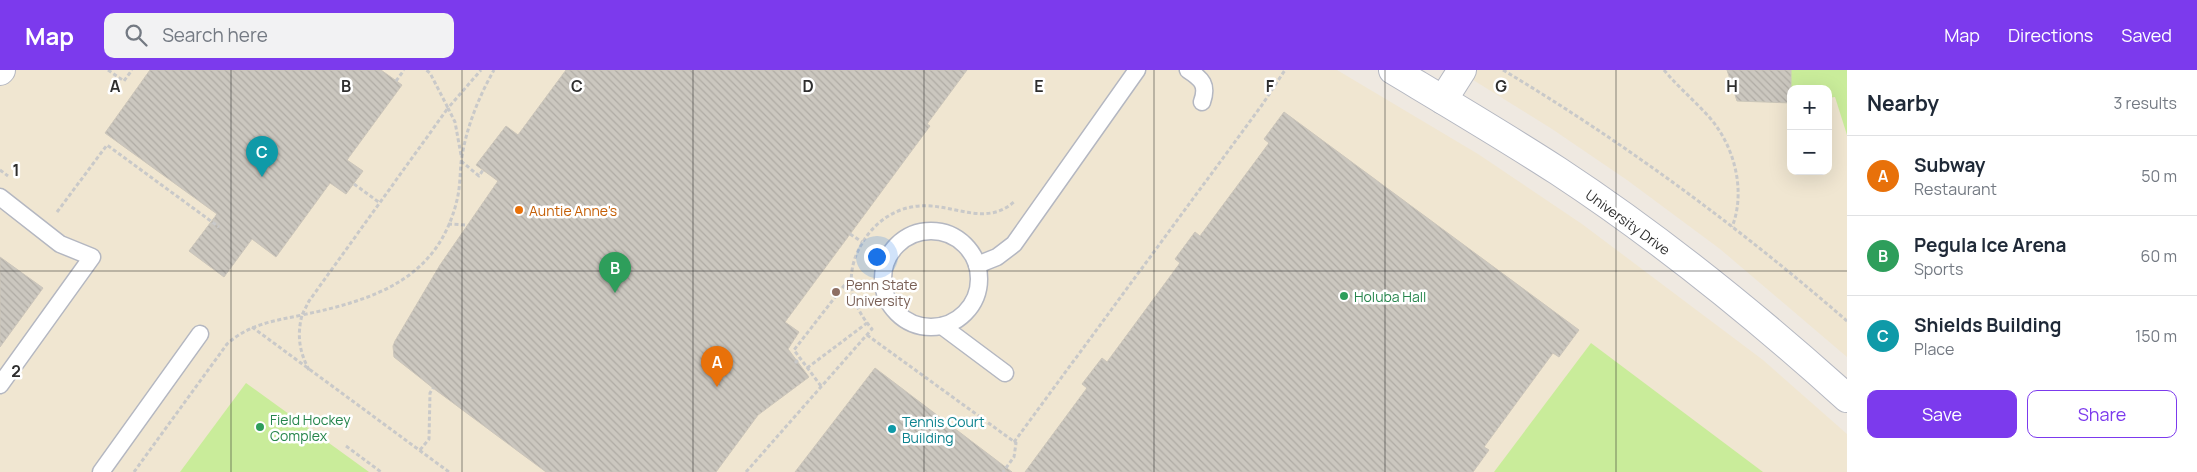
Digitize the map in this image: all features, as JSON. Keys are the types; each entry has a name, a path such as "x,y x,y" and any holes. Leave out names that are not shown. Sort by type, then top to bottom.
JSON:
{"main road":[{"name":"University Drive","path":"1393,70 1558,172 1652,238 1768,329 1847,398"},
{"path":"1443,100 1462,70"}],"lane":[{"path":"977,265 997,257 1014,244 1137,70"},
{"path":"1188,70 1199,77 1204,83 1206,91 1202,102"},
{"path":"0,197 60,244 92,257 0,385"},
{"path":"936,231 954,237 968,249 977,265 979,283 974,301 960,317 942,326 924,326 906,320 892,308 884,291 883,273 889,255 901,241 918,233 936,231"},
{"path":"942,326 1006,373"},
{"path":"101,472 200,334"}],"path":[{"path":"108,70 124,81 132,70"},
{"path":"396,81 404,70"},
{"path":"426,70 430,72 448,108 459,137 461,162 479,176 483,170"},
{"path":"309,370 300,346 300,326 302,315 309,301 448,108 481,70"},
{"path":"134,472 227,344 238,334 252,327 349,305 390,288 409,276 424,261 438,244 448,224 456,202 461,162 473,115 494,70"},
{"path":"1014,442 1286,70"},
{"path":"1503,70 1627,150 1732,227 1802,282 1847,321"},
{"path":"1664,70 1711,119 1723,138 1737,177 1739,196 1738,213 1732,227"},
{"path":"58,212 107,145 219,227"},
{"path":"354,184 380,203"},
{"path":"746,472 872,329 855,304 850,278 854,261 862,242 878,222 902,209 930,206 978,214 1001,209 1012,204 1021,196"},
{"path":"448,224 466,226"},
{"path":"850,234 862,242"},
{"path":"821,387 794,350 850,278"},
{"path":"807,368 867,323"},
{"path":"252,327 449,472"},
{"path":"866,335 1016,443 1014,457 1003,472"},
{"path":"794,363 800,358"},
{"path":"420,450 429,439 430,394 433,388"},
{"path":"346,446 381,472"}],"shaded area":[{"name":"Penn State University","path":"0,70 1337,70 1478,154 1582,224 1763,360 1847,434 1847,472 0,472"},
{"path":"1457,70 1847,70 1847,357 1720,249 1627,180 1552,129"}],"green space":[{"path":"1727,70 1847,70 1847,135 1835,97 1832,97 1832,85 1787,85 1787,103 1737,101"},
{"path":"1591,343 1763,472 1494,472"},
{"name":"Field Hockey Complex","path":"246,383 369,472 180,472"}],"building":[{"path":"150,70 381,70 402,85 347,160 363,171 346,194 330,183 276,257 252,239 224,277 189,251 217,214 105,133"},
{"path":"566,70 967,70 927,124 930,126 785,322 799,332 788,349 809,377 758,415 716,472 546,472 394,357 393,346 395,341 440,265 498,181 476,165 506,126 518,135"},
{"path":"1727,70 1791,70 1791,85 1787,85 1787,103 1737,101"},
{"name":"Holuba Hall","path":"1284,112 1579,330 1559,357 1553,353 1484,447 1489,450 1473,472 1025,472 1087,388 1082,384 1102,358 1107,362 1180,263 1175,259 1195,232 1200,236 1269,143 1264,139"},
{"path":"0,257 43,288 0,347"},
{"name":"Tennis Court Building","path":"875,368 983,450 1012,472 795,472"}],"place":[{"name":"Shields Building","path":"262,177"},
{"name":"Auntie Anne's","path":"519,210"},
{"name":"Penn State University","path":"836,292"},
{"name":"Pegula Ice Arena","path":"615,293"},
{"name":"Holuba Hall","path":"1344,296"},
{"name":"Subway","path":"717,387"},
{"name":"Field Hockey Complex","path":"260,427"},
{"name":"Tennis Court Building","path":"892,429"}]}
